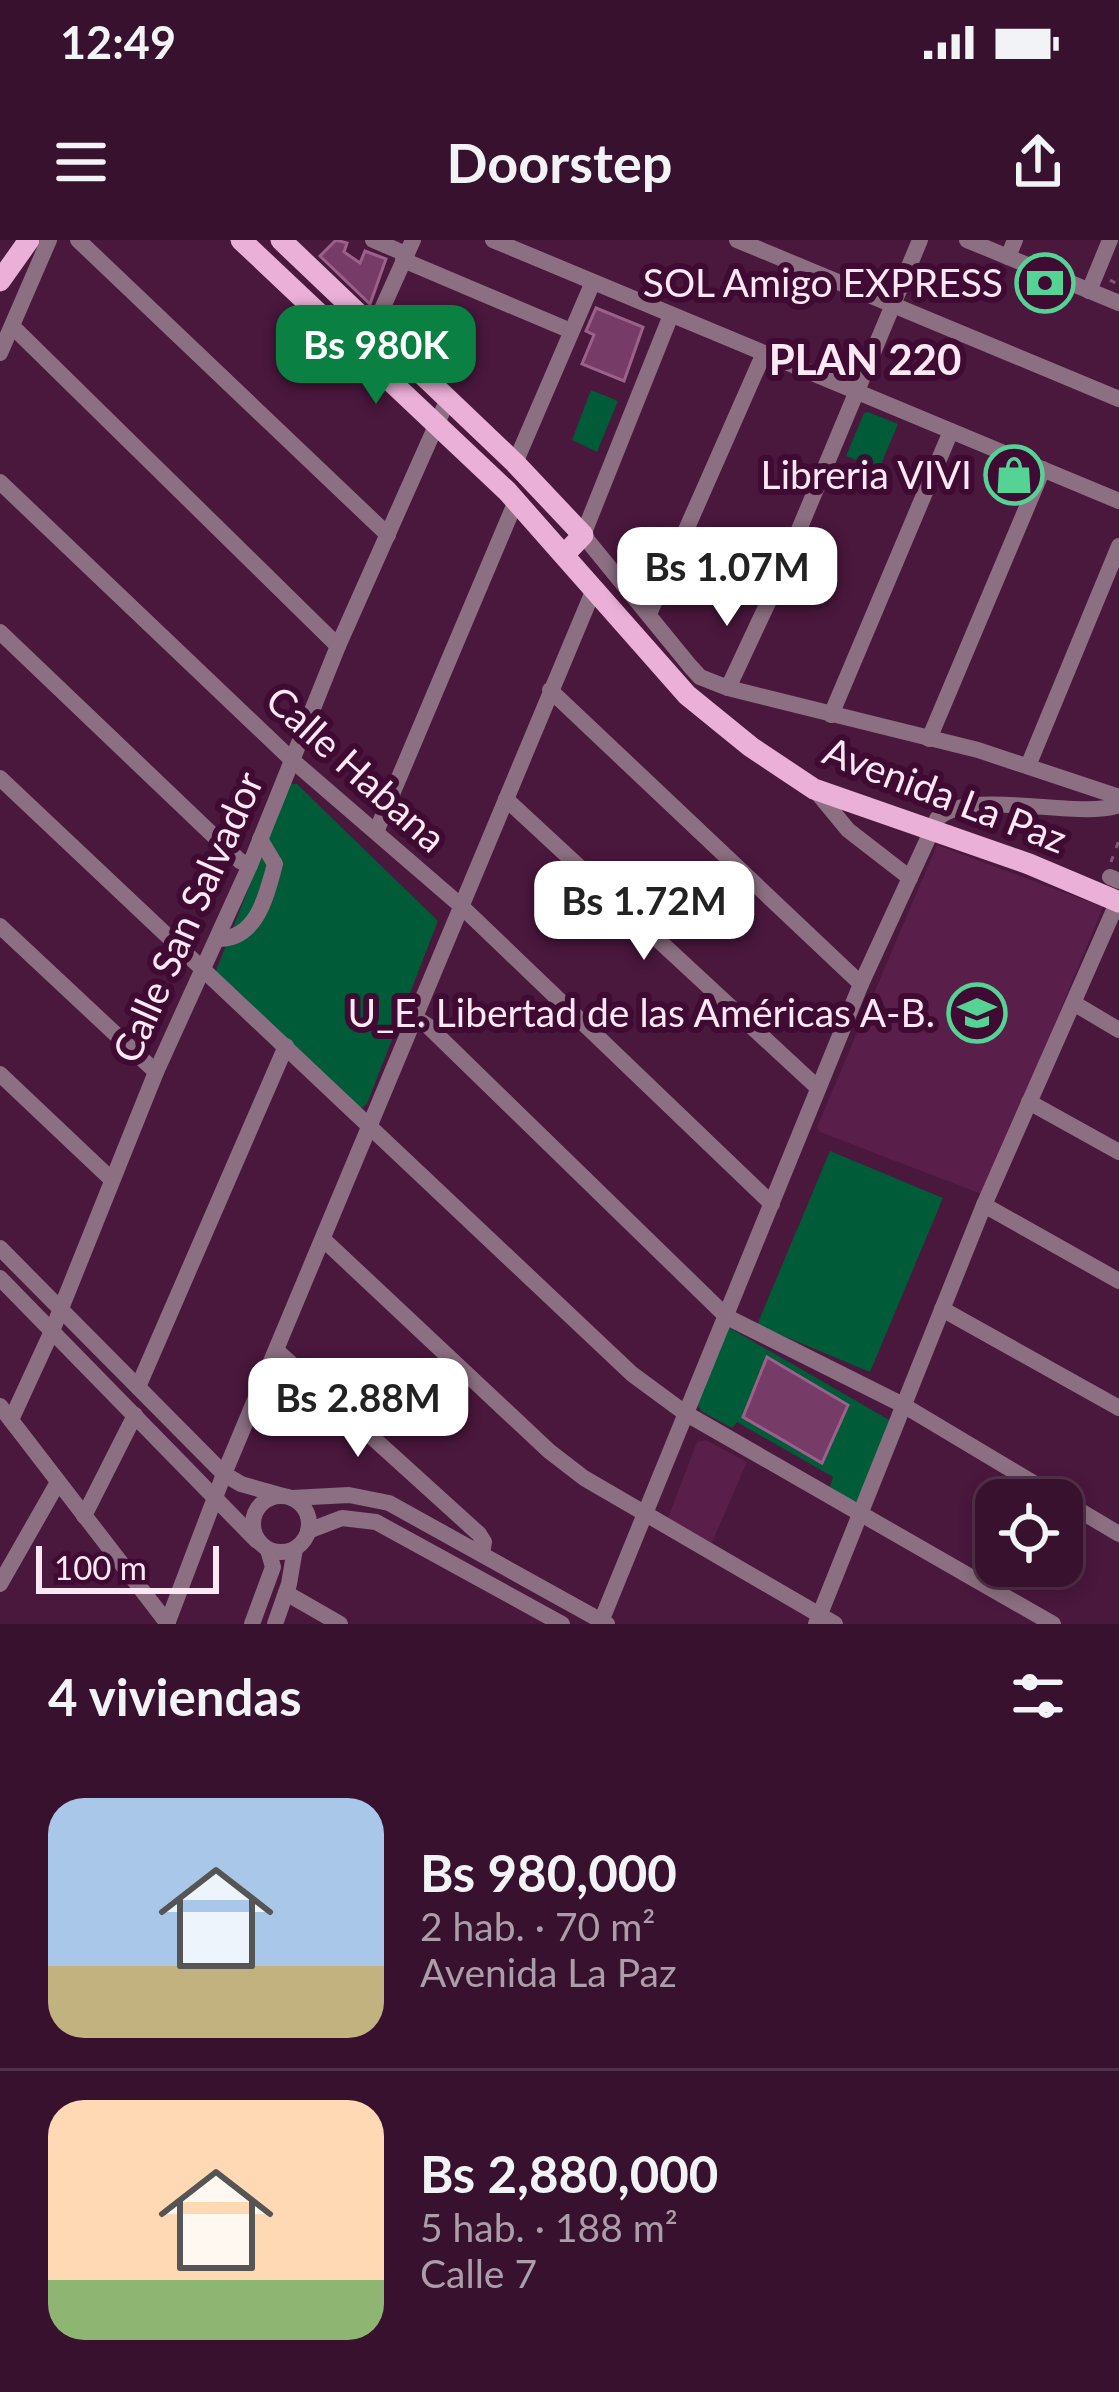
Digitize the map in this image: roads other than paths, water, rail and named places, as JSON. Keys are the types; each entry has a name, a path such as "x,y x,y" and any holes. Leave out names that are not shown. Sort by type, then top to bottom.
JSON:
{"main road":[{"path":"0,280 29,240"},
{"name":"Avenida La Paz","path":"241,240 516,501 687,695 751,747 814,789 1119,902"},
{"name":"Avenida La Paz","path":"280,240 583,535"},
{"path":"564,555 583,535"}],"street":[{"path":"0,353 49,240"},
{"path":"78,240 388,535"},
{"path":"373,240 407,251 571,331"},
{"path":"494,240 1119,501"},
{"path":"737,240 1119,399"},
{"path":"728,688 920,240"},
{"path":"967,240 1012,249 1119,303"},
{"path":"1089,291 1110,240"},
{"path":"356,350 374,328 407,251"},
{"path":"515,464 592,282"},
{"path":"583,535 671,315"},
{"path":"13,327 338,646"},
{"path":"649,614 764,353"},
{"name":"Calle San Salvador","path":"5,1413 52,1331 156,1072 250,866 338,646 447,401"},
{"path":"831,715 951,431"},
{"path":"929,739 1042,469"},
{"name":"Calle Habana","path":"0,482 292,760 460,905 772,1204"},
{"path":"376,832 516,501"},
{"name":"Avenida La Paz","path":"583,535 700,676 728,688 1028,766 1119,801"},
{"path":"1028,766 1119,546"},
{"path":"168,1624 224,1474 594,589"},
{"path":"0,632 250,866"},
{"path":"550,690 861,983"},
{"path":"0,778 632,1374 685,1412 1053,1624"},
{"path":"814,789 848,830 910,878"},
{"path":"506,799 818,1088"},
{"path":"252,1624 273,1560 252,1523 259,1506 274,1497 369,1497 389,1503 603,1623 861,983 931,830 944,812 968,808 1108,809 1119,801"},
{"path":"218,939 241,937 250,929 275,864 260,839"},
{"path":"324,1240 549,1451 643,1515 823,1621 983,1205 1119,902"},
{"path":"0,926 156,1072"},
{"path":"1075,1004 1119,1030"},
{"path":"414,1017 727,1317 903,1405 1027,1479"},
{"path":"138,1387 286,1046"},
{"path":"0,1074 112,1180"},
{"path":"1029,1102 1119,1152"},
{"path":"983,1205 1119,1281"},
{"path":"0,1249 224,1474 304,1508 308,1531"},
{"path":"0,1278 263,1545 295,1549"},
{"path":"942,1309 1119,1408"},
{"path":"277,1351 479,1534 484,1543 482,1554"},
{"path":"5,1413 168,1624"},
{"path":"84,1516 135,1415"},
{"path":"0,1584 57,1484"},
{"path":"1083,1513 1119,1534"},
{"path":"275,1624 295,1549 308,1531 342,1518 376,1522 562,1624"},
{"path":"269,1576 340,1624"}],"place":[{"name":"SOL Amigo EXPRESS","path":"1045,283"},
{"name":"Libreria VIVI","path":"1014,475"},
{"name":"U_E. Libertad de las Américas A-B.","path":"977,1013"}],"district":[{"name":"PLAN 220","path":"865,360"}]}
